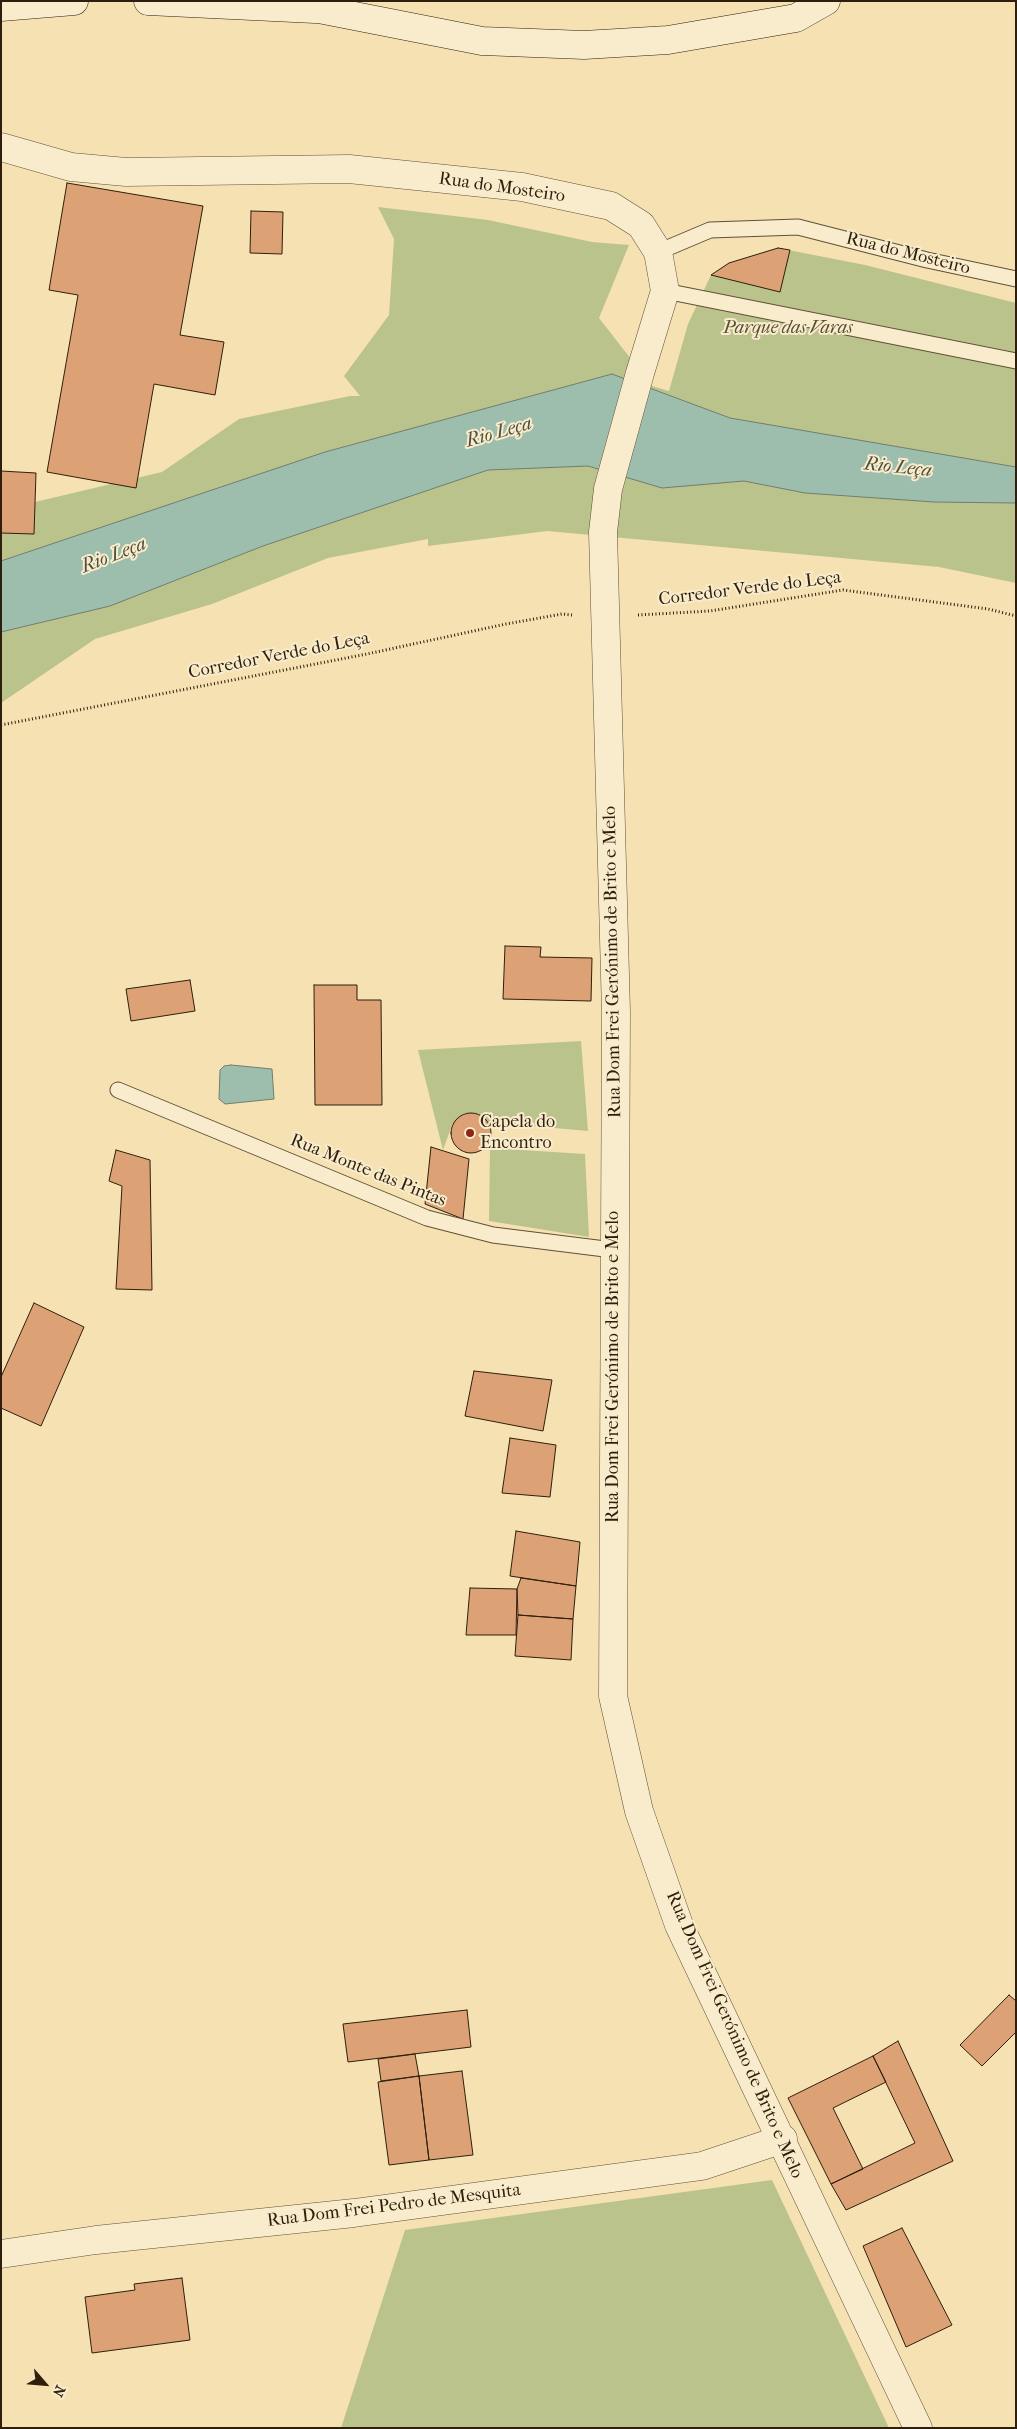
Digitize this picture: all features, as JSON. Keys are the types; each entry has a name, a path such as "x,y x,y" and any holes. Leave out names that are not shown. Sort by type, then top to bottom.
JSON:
{"street":[{"path":"5,11 74,1"},
{"path":"148,1 307,5 482,41 584,45 668,40 796,18 826,1"},
{"name":"Rua do Mosteiro","path":"1,131 11,150 71,166 126,172 349,169 522,187 611,206 641,225 658,252"},
{"name":"Rua Dom Frei Gerónimo de Brito e Melo","path":"658,252 665,291 608,489 604,532 616,1012 613,1696 639,1811 680,1925 783,2139 806,2194 918,2428"},
{"name":"Rua Dom Frei Pedro de Mesquita","path":"1,2254 96,2240 354,2213 702,2166 783,2139"}],"lane":[{"name":"Rua do Mosteiro","path":"658,252 710,230 798,227 927,260 1016,279"},
{"path":"665,291 1016,361"},
{"name":"Rua Monte das Pintas","path":"118,1090 427,1218 493,1236 614,1250"}],"path":[{"name":"Corredor Verde do Leça","path":"606,617 710,611 844,590 988,609 1016,616"},
{"name":"Corredor Verde do Leça","path":"1,725 562,614"}],"green space":[{"name":"Parque das Varas","path":"378,207 488,220 592,242 629,245 599,318 652,386 669,391 688,324 711,275 729,263 778,248 865,265 1016,303 1016,583 939,567 547,531 428,546 428,539 328,558 212,604 95,639 1,703 1,508 18,506 162,472 239,419 350,396 360,396 344,376 389,315 394,239"},
{"path":"581,1041 588,1131 488,1122 478,1114 465,1113 452,1125 443,1150 418,1050"},
{"path":"490,1148 585,1154 589,1237 489,1221"},
{"path":"772,2180 889,2428 341,2428 405,2230"}],"water":[{"name":"Rio Leça","path":"612,374 730,418 1016,467 1016,503 934,502 805,493 744,481 662,488 588,466 488,470 263,546 110,606 1,632 1,561 325,452"},
{"path":"224,1066 272,1069 274,1099 225,1104 219,1099 220,1070"}],"building":[{"path":"67,183 203,206 180,335 224,342 215,395 154,384 136,488 47,472 78,295 49,290"},
{"path":"251,211 283,212 282,254 250,253"},
{"path":"778,248 790,250 780,292 711,275 729,263"},
{"path":"1,471 36,473 34,534 1,533"},
{"path":"505,946 541,947 540,957 592,958 591,1001 503,999"},
{"path":"190,980 195,1011 131,1021 126,989"},
{"path":"314,985 357,985 357,1000 381,1000 382,1105 315,1105"},
{"name":"Capela do Encontro","path":"471,1113 485,1119 491,1133 485,1147 471,1153 457,1147 451,1133 457,1119"},
{"path":"431,1147 469,1159 463,1219 425,1204"},
{"path":"116,1150 150,1160 152,1290 116,1289 122,1186 109,1181"},
{"path":"34,1303 84,1327 41,1426 1,1408 1,1377"},
{"path":"474,1371 552,1380 543,1431 465,1416"},
{"path":"510,1438 556,1445 550,1497 502,1493"},
{"path":"516,1531 580,1542 576,1586 510,1576"},
{"path":"521,1578 576,1586 573,1619 518,1615 517,1589"},
{"path":"470,1588 517,1589 516,1635 466,1635"},
{"path":"518,1615 573,1619 571,1660 515,1656"},
{"path":"1009,1995 1016,2001 1016,2032 982,2066 960,2045"},
{"path":"467,2010 471,2047 348,2062 343,2024"},
{"path":"898,2041 953,2161 846,2210 831,2184 915,2143 873,2056"},
{"path":"415,2054 419,2076 381,2081 378,2059"},
{"path":"873,2056 886,2082 833,2108 863,2169 831,2184 788,2098"},
{"path":"462,2071 473,2155 429,2160 419,2076"},
{"path":"419,2076 429,2160 389,2165 378,2082"},
{"path":"902,2228 952,2325 906,2347 863,2246"},
{"path":"182,2278 190,2340 92,2353 85,2297 135,2290 134,2284"}],"place":[{"name":"Capela do Encontro","path":"470,1133"}]}
